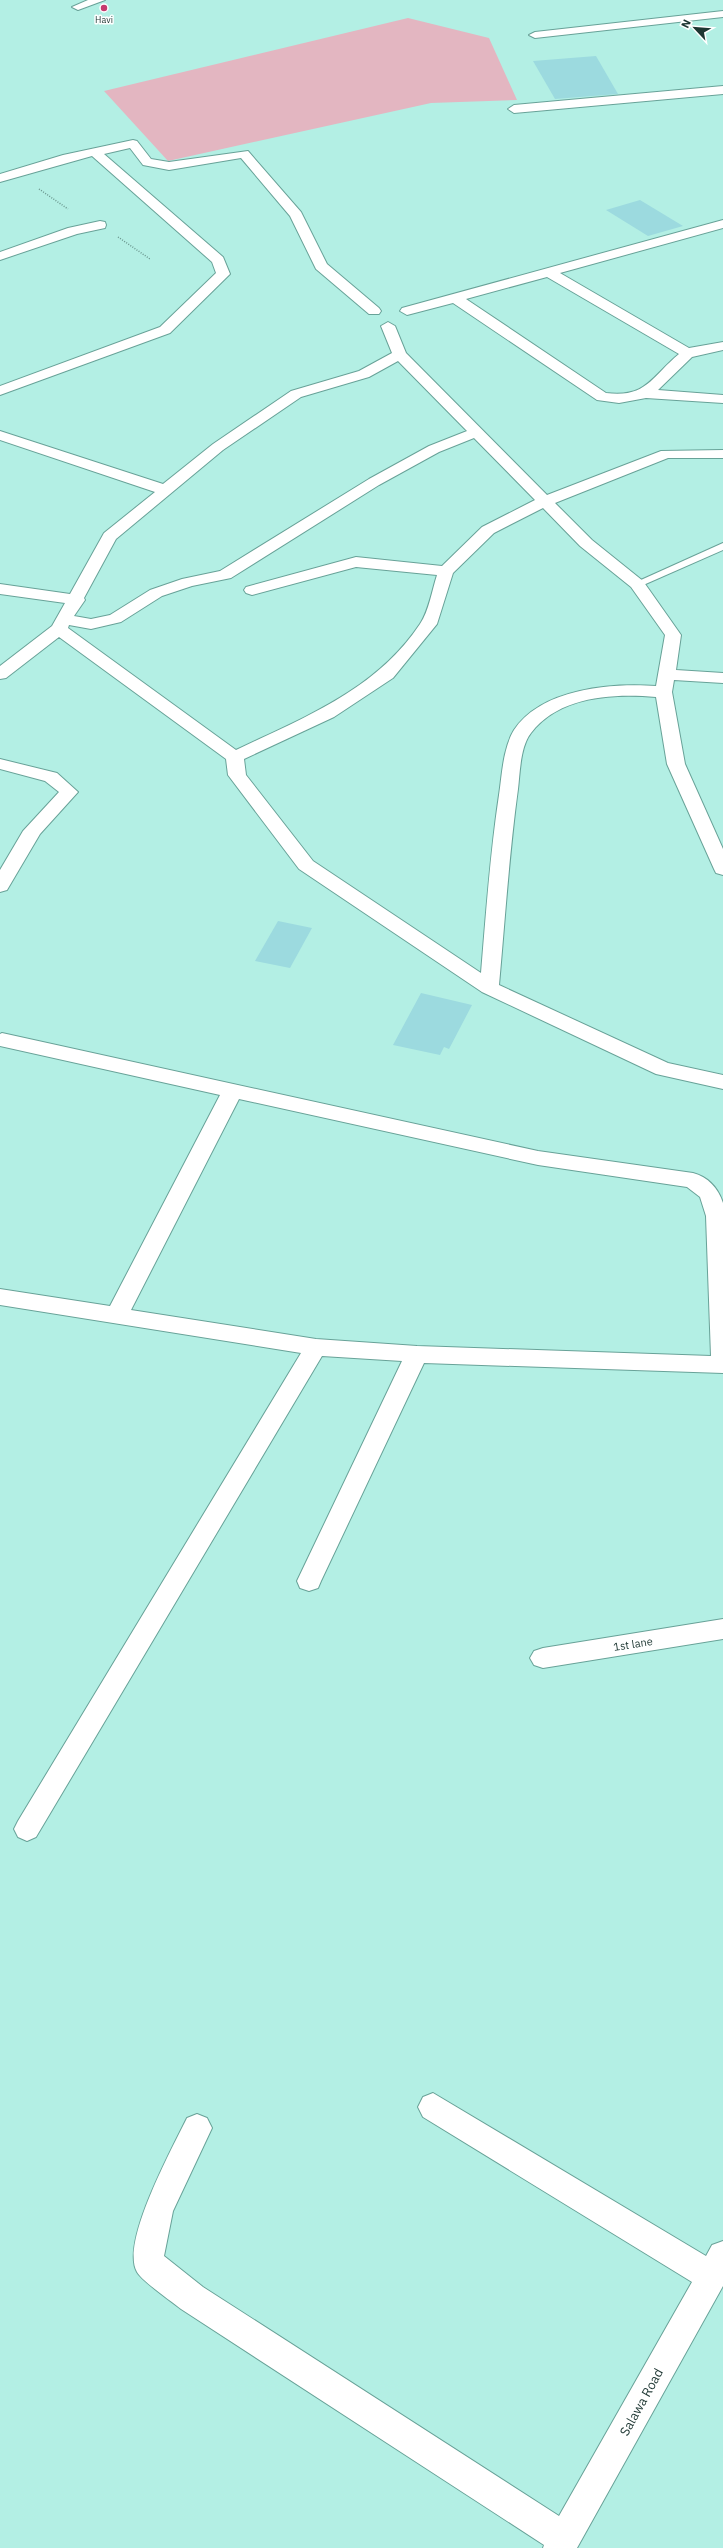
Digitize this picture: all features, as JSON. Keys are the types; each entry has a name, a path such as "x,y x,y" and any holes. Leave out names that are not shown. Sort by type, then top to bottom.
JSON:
{"street":[{"path":"78,7 99,0"},
{"path":"535,35 723,14"},
{"path":"514,109 723,90"},
{"path":"0,178 94,152 133,144 147,162 169,166 244,154 296,215 321,266 391,309 411,318 408,321 388,326 373,322 370,318 391,309 455,298 723,224"},
{"path":"0,391 165,330 223,274 218,260 94,152"},
{"path":"0,256 73,231 100,225"},
{"path":"549,272 688,353"},
{"path":"455,298 602,397 617,400 647,394 723,399"},
{"path":"388,326 400,355 586,543 637,584 673,635 664,692 676,764 723,869"},
{"path":"647,394 688,353 723,346"},
{"path":"0,674 63,624 110,536 218,446 296,394 364,374 400,355"},
{"path":"63,624 91,624 115,619 156,594 188,582 225,575 381,479 434,450 477,432"},
{"path":"0,435 165,490"},
{"path":"235,757 328,713 387,674 429,624 446,571 488,530 545,501 666,454 723,454"},
{"path":"252,590 356,562 446,571"},
{"path":"0,589 77,600"},
{"path":"63,624 235,757 237,775 306,865 489,988 664,1069 723,1082"},
{"path":"667,674 723,678"},
{"path":"489,988 511,771 521,733 552,706 587,693 627,689 664,692"},
{"path":"0,764 51,777 69,792 32,831 0,886"},
{"path":"2,1040 538,1158 693,1180 709,1193 717,1216 720,1342 723,1362"},
{"path":"118,1314 233,1090"},
{"path":"0,1297 118,1314 316,1347 417,1354 723,1365"},
{"path":"27,1829 316,1347"},
{"path":"309,1581 417,1354"},
{"name":"1st lane","path":"543,1658 723,1629"},
{"path":"433,2107 717,2266"},
{"path":"196,2128 158,2209 148,2262 192,2298 561,2543"},
{"name":"Salawa Road","path":"561,2543 717,2266"}],"lane":[{"path":"637,584 723,546"}],"shaded area":[{"path":"408,18 489,38 517,100 431,103 168,161 104,91"}],"building":[{"path":"596,56 618,94 555,99 533,61"},
{"path":"640,200 683,226 648,236 606,210"},
{"path":"278,921 312,928 290,968 255,961"},
{"path":"421,993 472,1005 449,1049 444,1047 440,1055 393,1045"}],"place":[{"name":"Havi","path":"104,8"}]}
